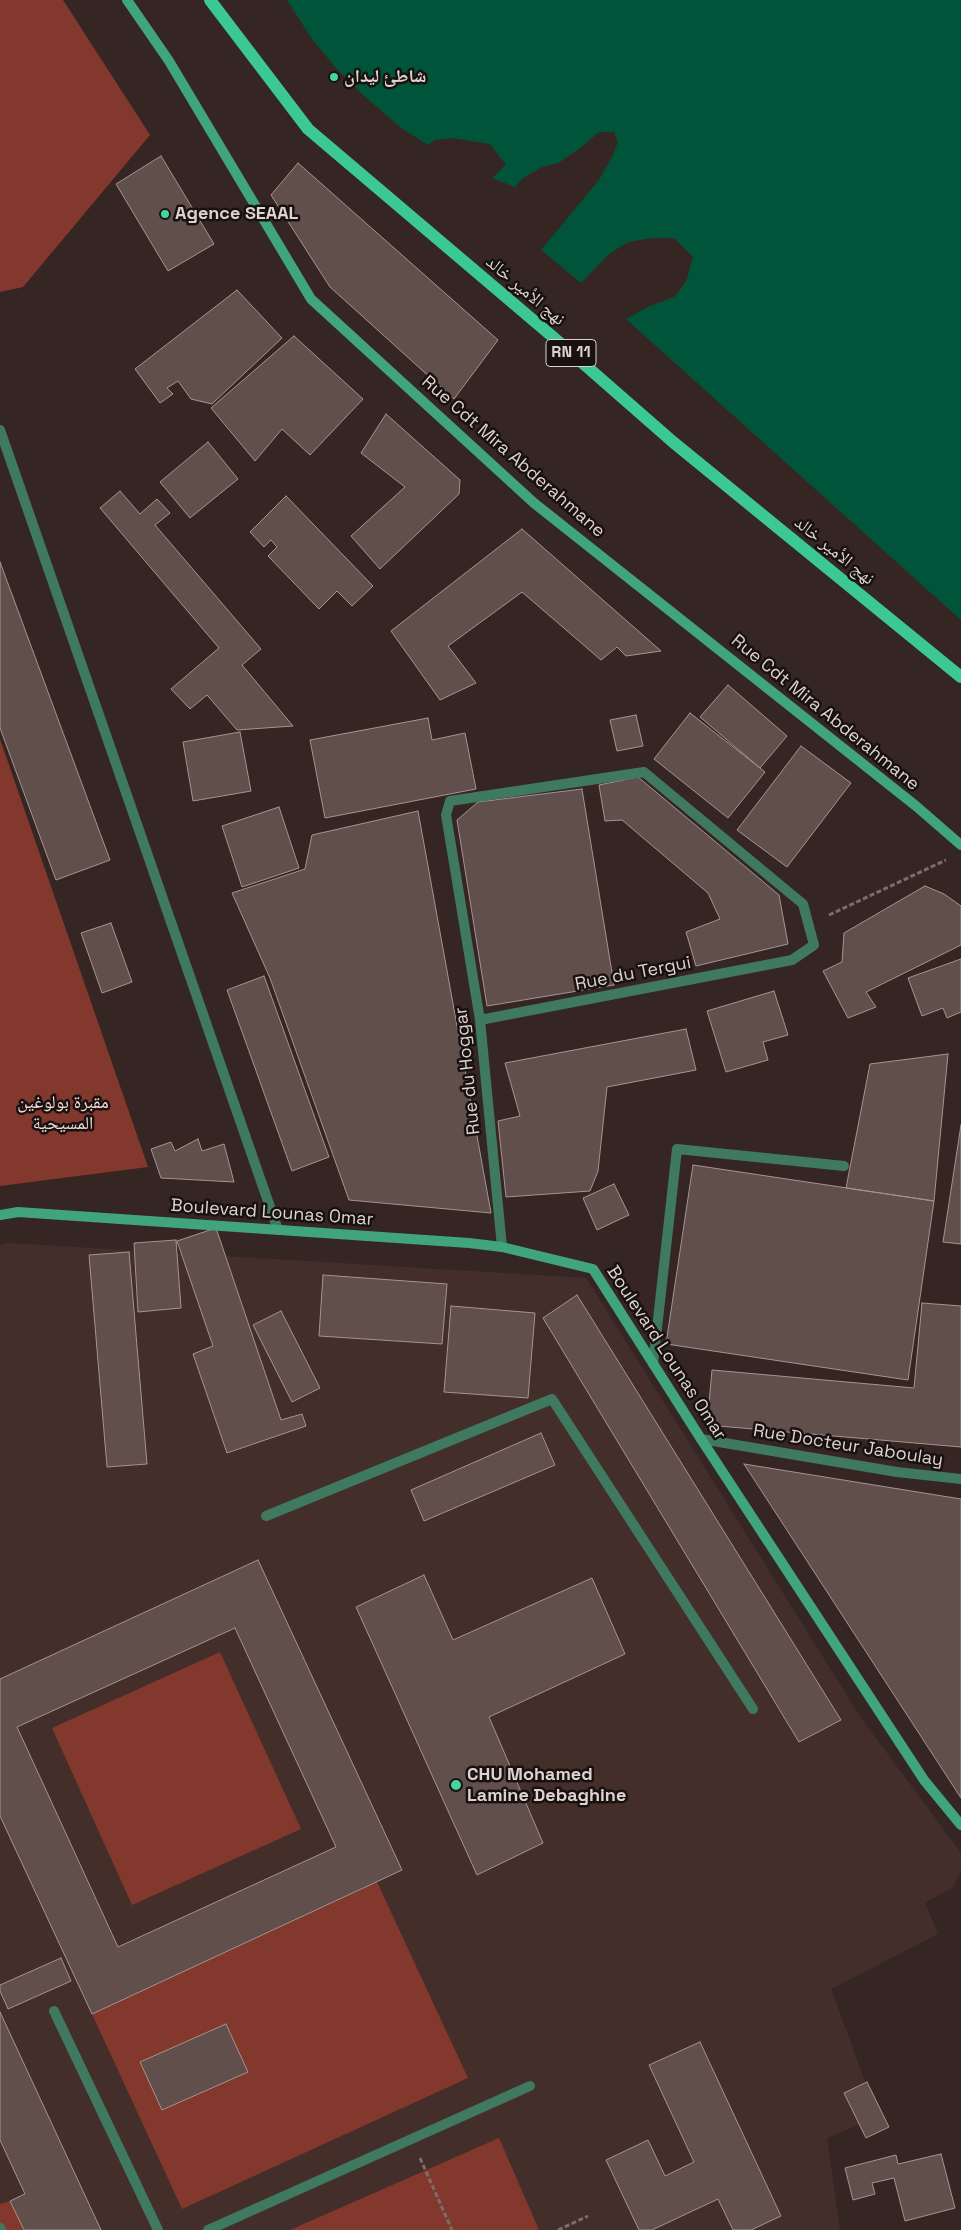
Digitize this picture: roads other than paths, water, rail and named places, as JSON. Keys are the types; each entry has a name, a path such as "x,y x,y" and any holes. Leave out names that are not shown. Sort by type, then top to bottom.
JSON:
{"main road":[{"name":"نهج الأمير خالد","path":"210,0 308,129 553,337 672,442 961,677"}],"street":[{"name":"Rue Cdt Mira Abderahmane","path":"127,0 169,61 311,298 534,503 916,806 961,845"},
{"path":"0,430 278,1230"},
{"name":"Rue du Hoggar","path":"502,1247 480,1020 446,815 450,801 644,772 803,904 814,945 792,960"},
{"name":"Rue du Tergui","path":"480,1020 792,960"},
{"path":"653,1364 677,1149 844,1166"},
{"name":"Boulevard Lounas Omar","path":"0,1215 18,1212 502,1247 592,1269 924,1780 961,1825"},
{"path":"266,1516 552,1399 753,1709"},
{"name":"Rue Docteur Jaboulay","path":"701,1439 898,1472 961,1479"},
{"path":"54,2011 158,2230"},
{"path":"208,2230 530,2086"}],"place":[{"name":"شاطئ ليدان","path":"334,77"},
{"name":"Agence SEAAL","path":"165,214"},
{"name":"CHU Mohamed Lamine Debaghine","path":"456,1785"}],"park label":[{"name":"مقبرة بولوغين المسيحية","path":"63,1113"}]}
